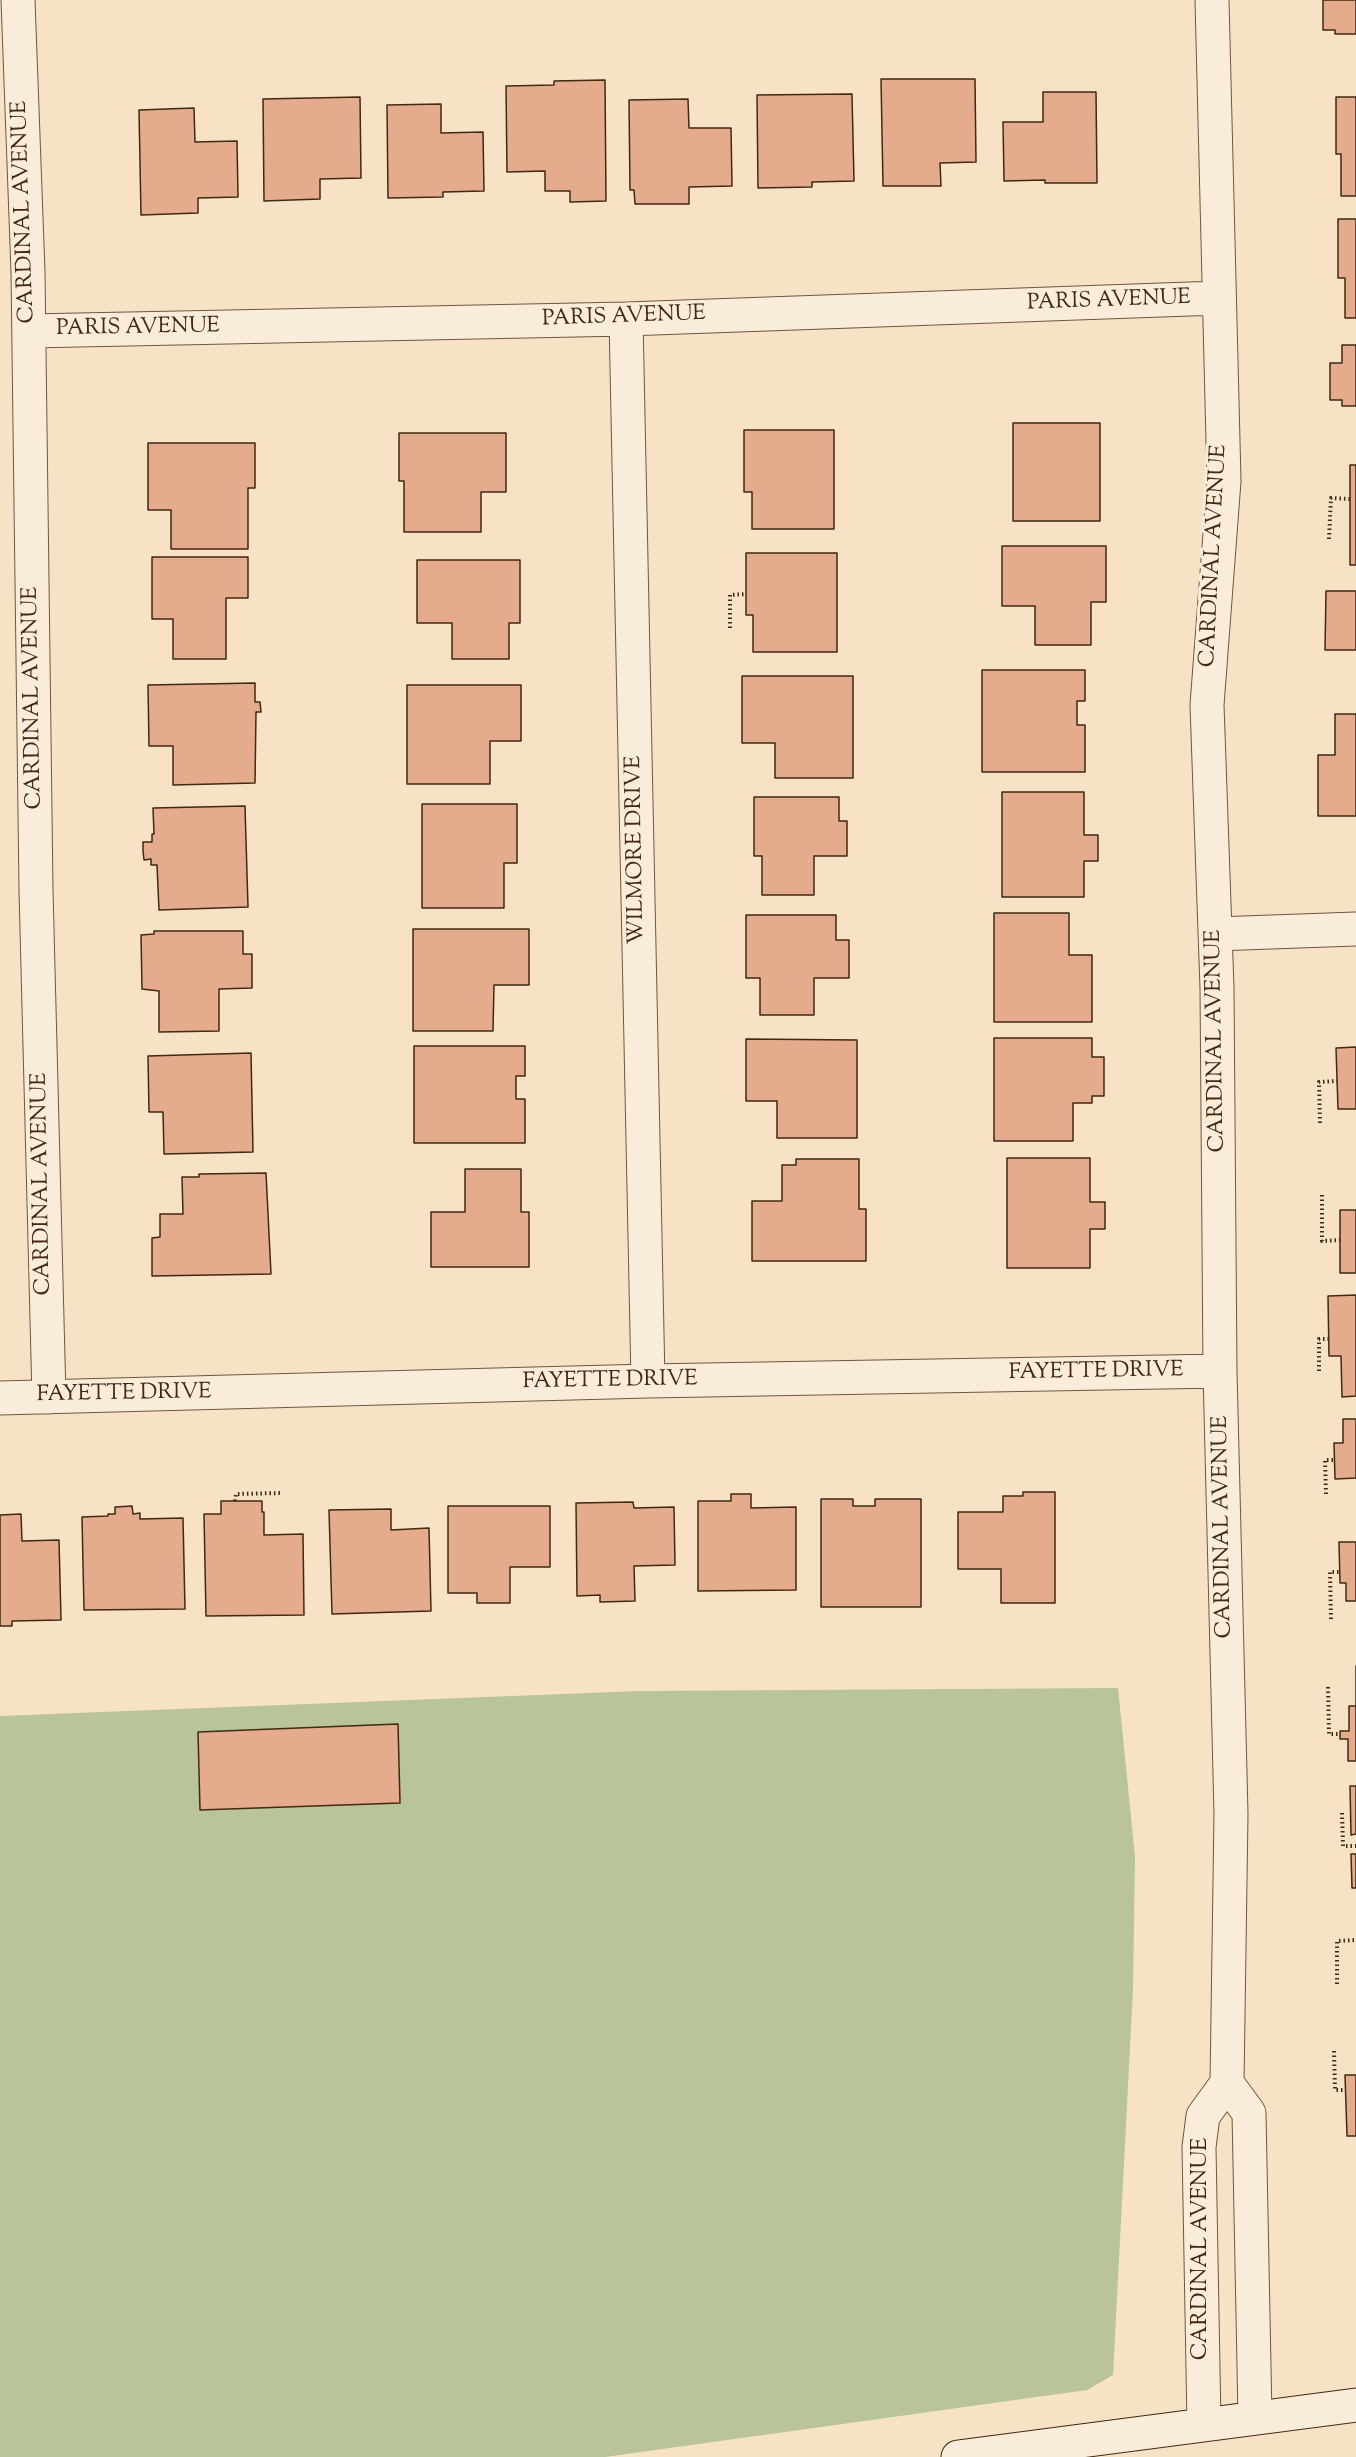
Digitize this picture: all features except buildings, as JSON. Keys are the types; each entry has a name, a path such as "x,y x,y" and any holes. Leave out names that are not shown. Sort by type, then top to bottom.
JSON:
{"street":[{"name":"CARDINAL AVENUE","path":"18,0 29,331 36,890 48,1397"},
{"name":"CARDINAL AVENUE","path":"1204,2424 1198,2147 1203,2116 1227,2083 1231,1814 1220,1371 1215,934 1207,705 1224,481 1212,0"},
{"name":"PARIS AVENUE","path":"29,331 626,319 1218,298"},
{"name":"WILMORE DRIVE","path":"626,319 648,1381"},
{"path":"1215,934 1356,930"},
{"name":"FAYETTE DRIVE","path":"0,1398 648,1381 1220,1371"},
{"path":"1227,2083 1250,2113 1255,2417"},
{"path":"958,2457 1255,2417 1356,2406"}],"path":[{"path":"1329,539 1331,498 1350,499"},
{"path":"730,628 730,595 746,594"},
{"path":"1320,1123 1319,1082 1337,1081"},
{"path":"1322,1195 1322,1241 1340,1240"},
{"path":"1319,1371 1319,1339 1329,1339"},
{"path":"1326,1494 1325,1460 1335,1460"},
{"path":"235,1501 236,1494 282,1493"},
{"path":"1331,1619 1330,1572 1340,1572"},
{"path":"1328,1687 1329,1734 1340,1734"},
{"path":"1342,1813 1343,1846 1356,1846"},
{"path":"1337,1984 1337,1941 1355,1940"},
{"path":"1334,2050 1335,2090 1346,2090"}],"green space":[{"path":"1118,1688 1135,1857 1133,1989 1113,2375 1087,2390 605,2457 0,2457 0,1716 640,1691"}]}
